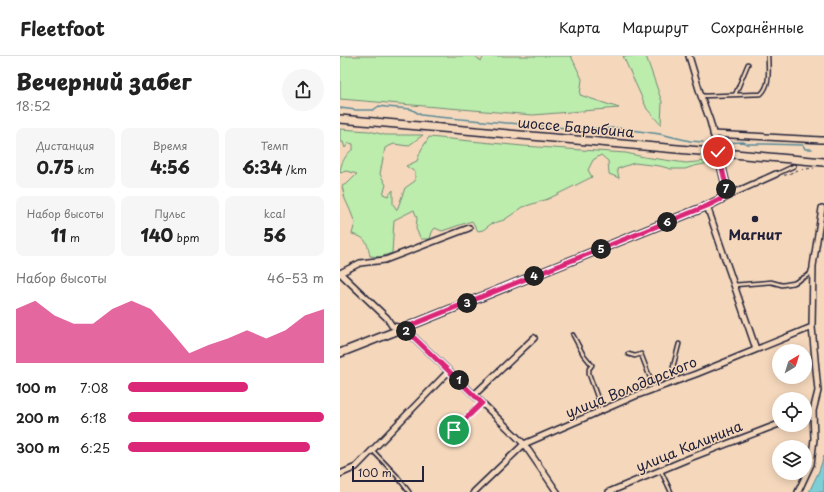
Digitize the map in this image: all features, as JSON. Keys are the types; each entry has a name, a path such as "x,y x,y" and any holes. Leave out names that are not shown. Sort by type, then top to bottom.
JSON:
{"main road":[{"name":"шоссе Барыбина","path":"340,119 824,162"},
{"path":"340,353 707,206 727,196 726,185 718,152"}],"street":[{"path":"689,56 710,121 718,152"},
{"path":"713,134 824,140"},
{"path":"727,196 776,174"},
{"path":"707,206 756,349"},
{"path":"798,492 811,464 814,439 813,411 818,391 812,327 813,266 822,208"},
{"path":"469,228 385,260 360,263 340,273 387,318 392,326 404,328 524,444 557,492"},
{"name":"улица Володарского","path":"474,492 524,444 635,396 696,374 812,327"},
{"path":"474,395 534,338"},
{"path":"340,474 356,467 449,371"},
{"name":"улица Калинина","path":"609,492 690,458 772,427"}],"lane":[{"path":"701,96 761,94 768,84 768,56"},
{"path":"735,95 748,64"},
{"path":"776,174 794,166"},
{"path":"734,285 771,282 782,285 794,283 810,274 813,266"},
{"path":"573,335 583,354 592,365 589,369 589,374 602,410"},
{"path":"677,381 673,367 679,344"},
{"path":"628,354 635,356 641,354 654,389"},
{"path":"454,430 482,403"},
{"path":"372,450 397,476 409,492"},
{"path":"661,470 671,492"}],"path":[{"path":"776,174 786,175 798,170 817,167"}],"green space":[{"path":"340,56 475,56 481,61 484,56 571,56 582,79 580,95 619,108 533,115 340,99"},
{"path":"623,56 646,56 662,102 661,125 647,109"},
{"path":"340,129 369,131 385,135 423,135 408,146 394,144 385,148 380,174 386,185 383,194 388,196 393,190 393,204 397,210 405,188 415,181 415,172 406,166 417,161 421,150 429,137 523,146 626,153 686,163 707,161 710,163 685,169 671,169 660,166 634,163 617,169 619,178 609,174 608,161 601,155 593,160 588,170 592,177 548,199 523,207 504,220 491,224 483,230 478,231 472,221 442,231 435,228 430,239 421,239 416,229 417,218 414,210 394,220 392,253 380,257 370,256 366,241 361,237 352,234 355,223 345,199 342,186 348,183 357,174 346,171 340,173 342,163 353,149 353,144 349,143 345,148 343,142 340,142"}],"water":[{"path":"824,456 824,491 809,492 819,471"}],"waterway":[{"path":"340,108 373,110 379,106 411,109 421,115 438,117 577,129 617,128 703,142"},
{"path":"721,143 743,142 747,144 803,145 805,149 812,149"}],"place":[{"name":"Магнит","path":"755,219"}],"route":[{"path":"454,430 482,403 404,328 707,206 727,196 726,185 718,152"}]}
